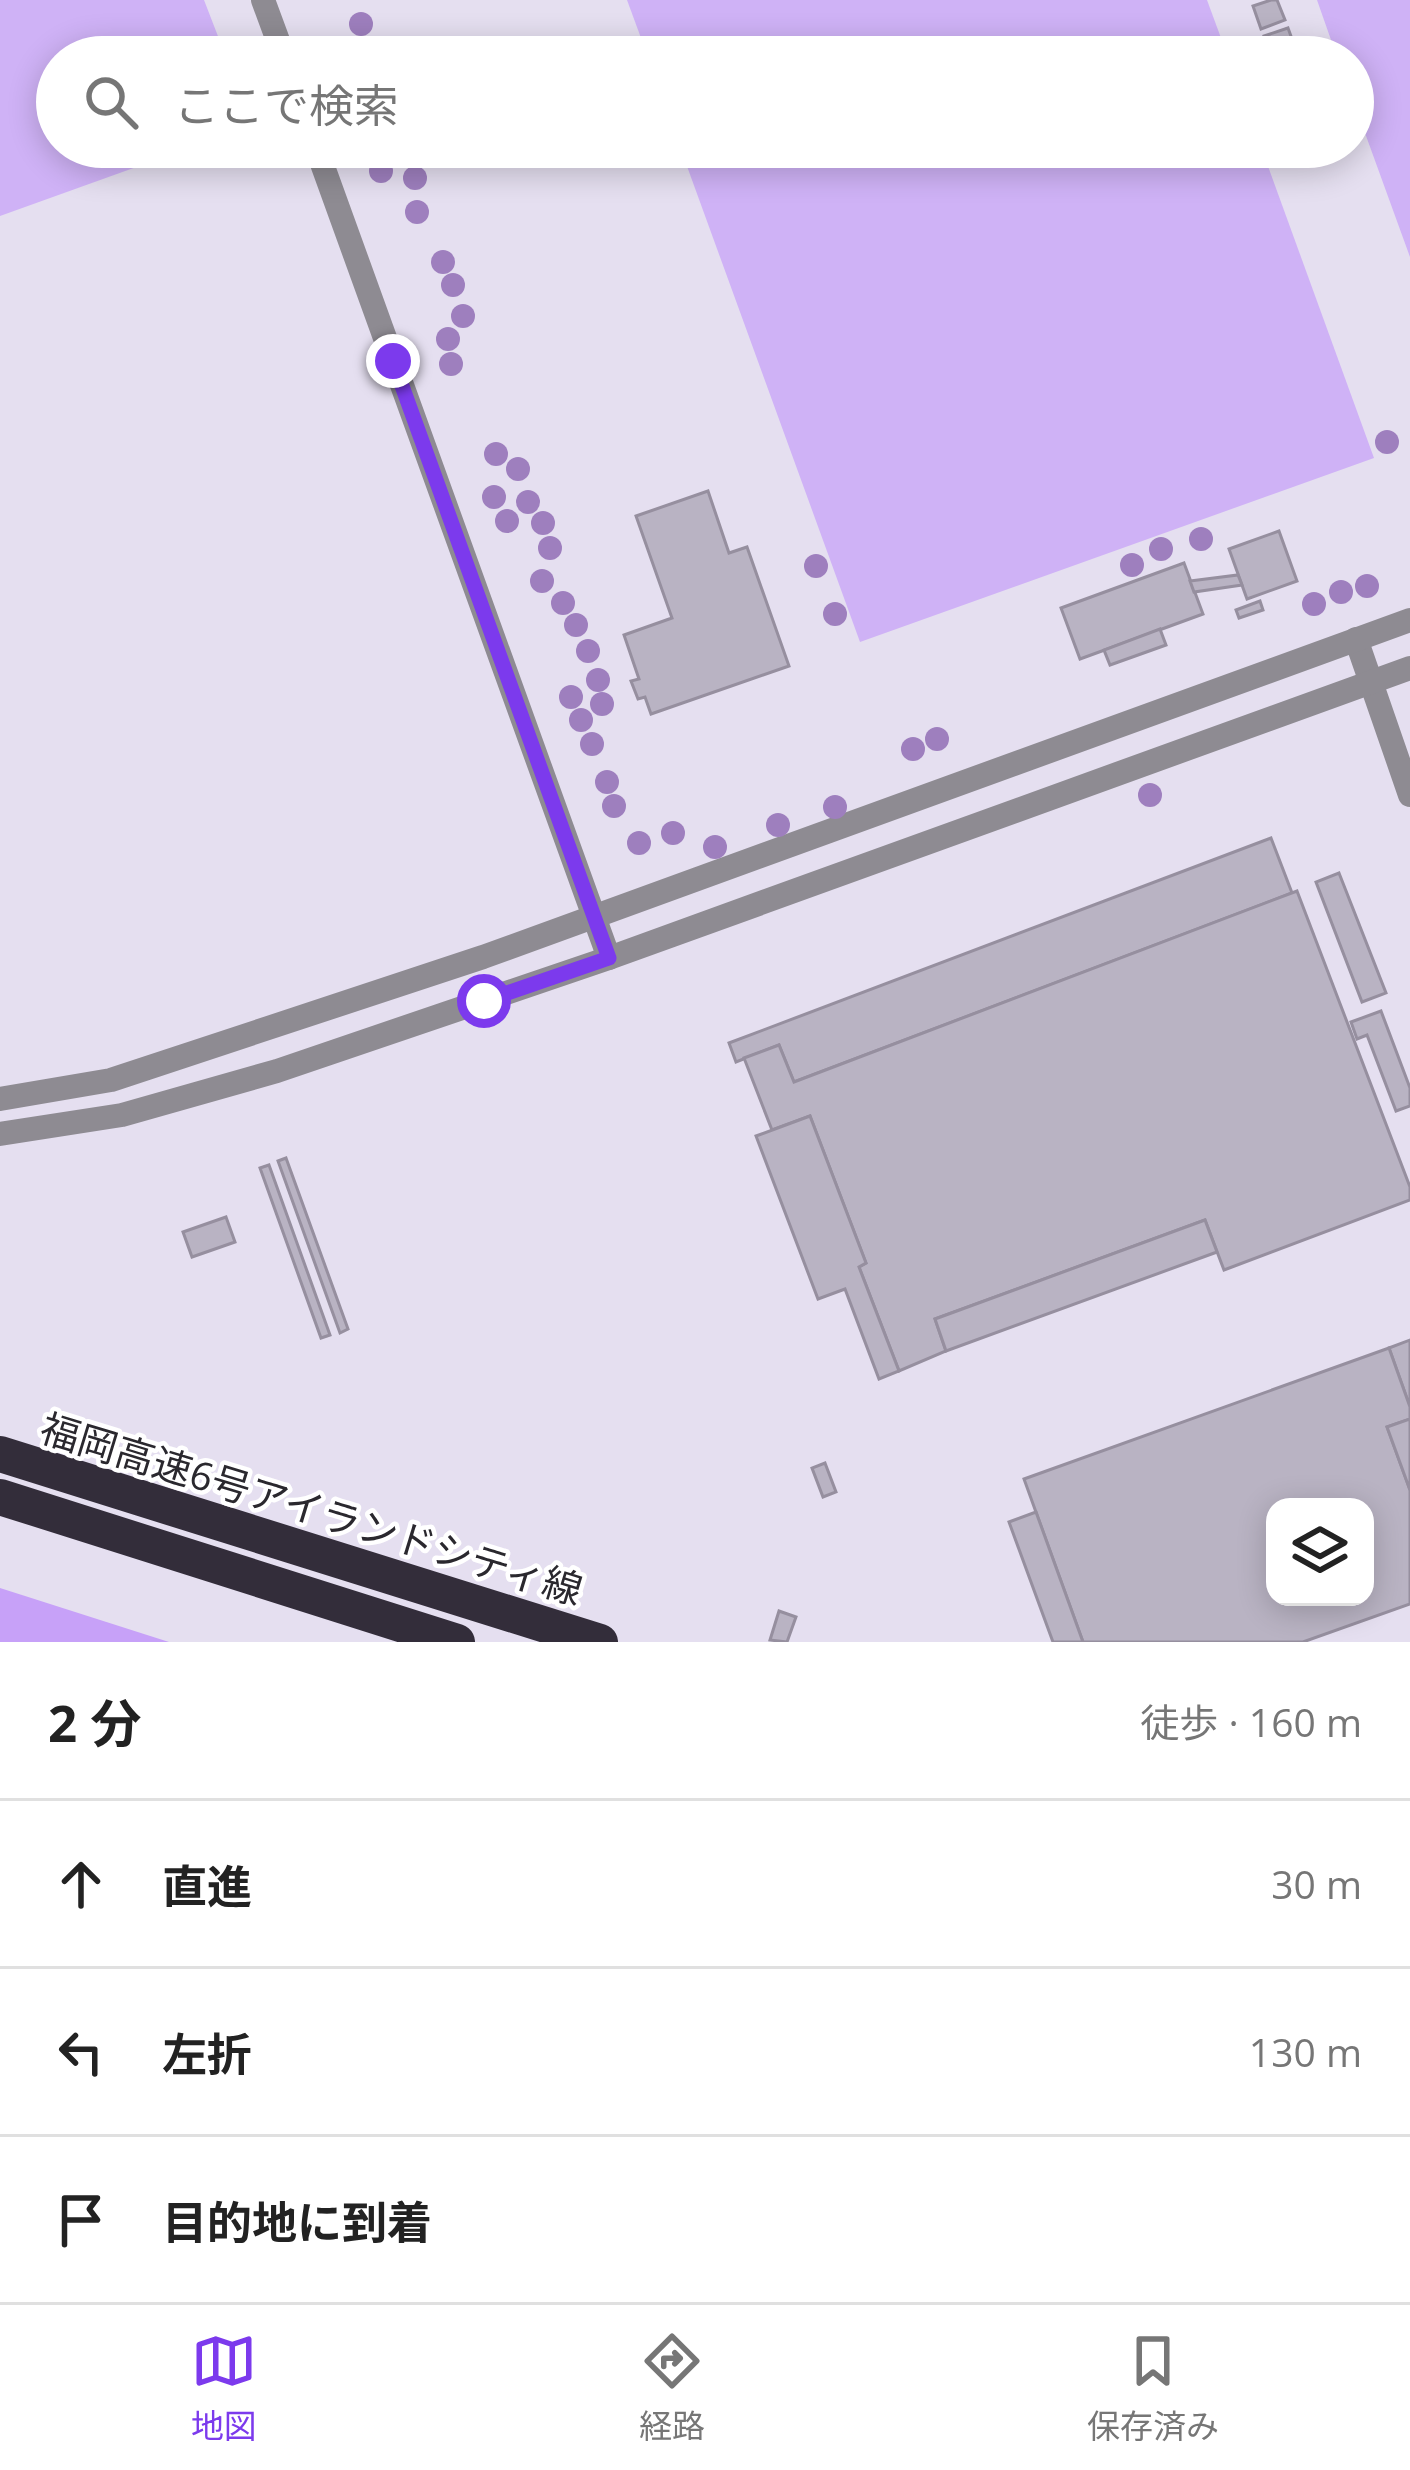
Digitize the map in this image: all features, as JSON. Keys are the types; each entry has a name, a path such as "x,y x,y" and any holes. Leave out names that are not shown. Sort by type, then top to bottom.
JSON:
{"highway":[{"name":"福岡高速6号アイランドシティ線","path":"0,1454 600,1642"},
{"name":"福岡高速6号アイランドシティ線","path":"0,1497 457,1642"}],"street":[{"path":"263,0 276,36"},
{"path":"324,168 609,958"},
{"path":"0,1100 111,1080 594,918 1410,620"},
{"path":"1356,639 1410,795"},
{"path":"0,1134 122,1115 277,1071 609,958 1410,668"}],"shaded area":[{"path":"0,0 204,0 218,36 36,36 36,168 134,168 0,216"},
{"path":"627,0 1207,0 1220,36 640,36"},
{"path":"1317,0 1410,0 1410,257 1374,158 1374,36 1330,36"},
{"path":"688,168 1269,168 1374,458 860,642"},
{"path":"0,1588 169,1642 0,1642"}],"building":[{"path":"1277,0 1285,20 1261,29 1253,6"},
{"path":"1288,28 1291,36 1264,36"},
{"path":"708,491 729,553 747,547 789,666 651,714 645,697 638,699 631,681 639,679 624,635 672,618 636,516"},
{"path":"1279,531 1297,581 1247,599 1229,549"},
{"path":"1184,563 1203,614 1080,659 1061,608"},
{"path":"1238,575 1242,585 1194,592 1190,581"},
{"path":"1260,601 1263,610 1239,618 1236,610"},
{"path":"1160,629 1166,645 1110,665 1104,650"},
{"path":"1271,838 1292,893 794,1082 779,1045 736,1062 729,1043"},
{"path":"1339,873 1386,993 1362,1002 1316,882"},
{"path":"1297,891 1410,1187 1410,1200 1224,1270 1205,1220 935,1319 946,1351 899,1371 859,1267 866,1263 810,1116 772,1130 744,1058 779,1045 794,1082"},
{"path":"1381,1011 1410,1088 1410,1106 1396,1111 1367,1035 1357,1039 1351,1022"},
{"path":"810,1116 866,1263 859,1267 899,1371 879,1379 845,1289 818,1299 756,1136"},
{"path":"286,1158 348,1329 340,1333 278,1161"},
{"path":"269,1165 330,1335 321,1338 260,1168"},
{"path":"226,1217 235,1242 192,1257 183,1232"},
{"path":"1205,1220 1217,1252 946,1351 935,1319"},
{"path":"1410,1340 1410,1407 1389,1348"},
{"path":"1389,1348 1410,1407 1410,1419 1387,1427 1410,1490 1410,1604 1303,1642 1083,1642 1024,1479"},
{"path":"1410,1419 1410,1490 1387,1427"},
{"path":"825,1463 836,1492 823,1497 812,1468"},
{"path":"1036,1512 1083,1642 1053,1642 1009,1522"},
{"path":"779,1611 796,1617 787,1642 770,1640"}],"route":[{"path":"393,361 609,958 484,1001"}]}
